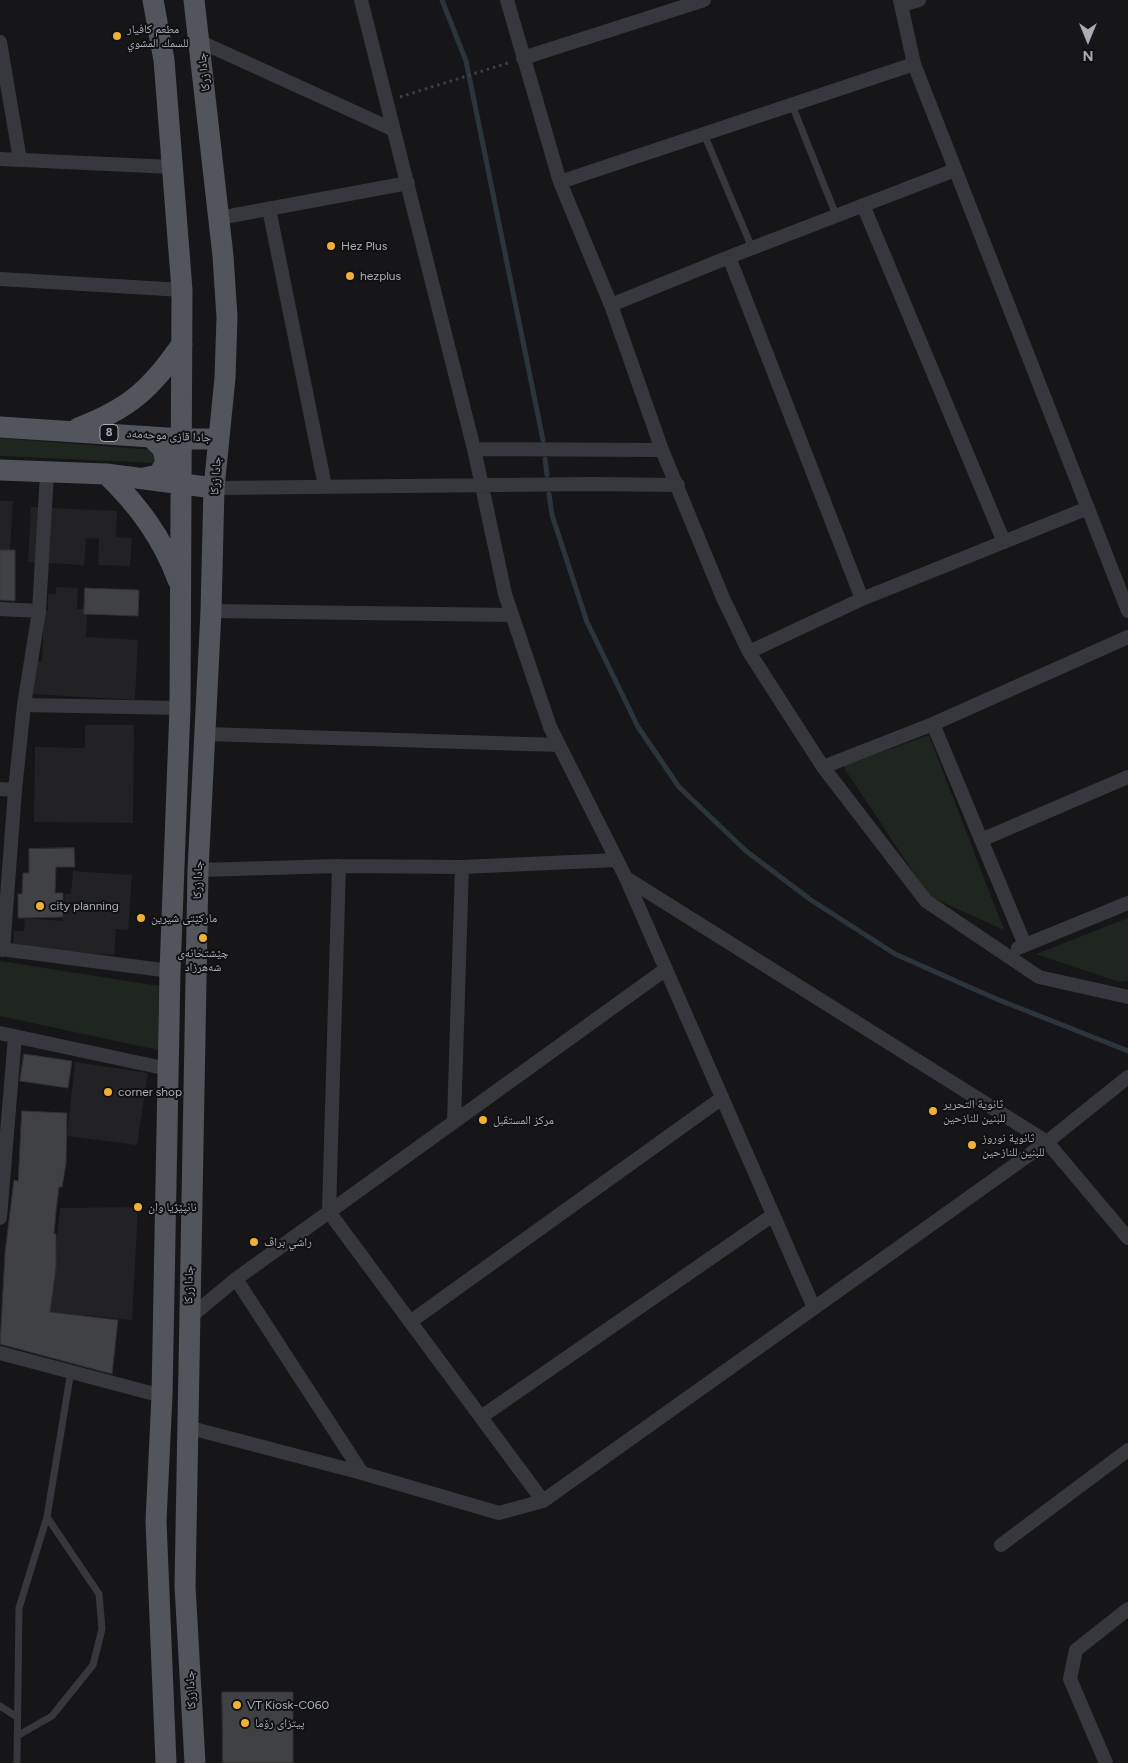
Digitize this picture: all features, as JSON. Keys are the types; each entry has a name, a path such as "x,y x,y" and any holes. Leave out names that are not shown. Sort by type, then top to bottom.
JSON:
{"main road":[{"name":"جادا زرکا","path":"153,0 164,60 182,290 180,708 170,971 162,1396 156,1521 166,1763"},
{"name":"جادا زرکا","path":"194,0 201,42 219,218 226,324 225,378 214,488 206,734 198,870 185,1586 194,1763"},
{"path":"73,430 106,417 136,398 162,373 182,344"},
{"name":"جادا قازی موحەمەد","path":"0,427 73,430 182,439 218,439"},
{"path":"144,478 158,475 166,463 163,449 151,437"},
{"path":"0,470 106,474 214,488"},
{"path":"106,474 131,498 152,526 170,557 182,590"}],"street":[{"path":"362,0 392,129 408,183 474,449 505,594 550,727 626,878 814,1308"},
{"path":"508,0 523,58 560,182 611,305 662,450 723,598 749,652 823,767 926,901 1039,977 1128,997"},
{"path":"523,58 704,0"},
{"path":"919,0 901,3 914,64 1128,611"},
{"path":"0,42 20,160"},
{"path":"201,42 392,129"},
{"path":"560,182 914,64"},
{"path":"0,159 172,167"},
{"path":"611,305 836,215 956,170"},
{"path":"219,218 408,183"},
{"path":"863,205 1004,542"},
{"path":"269,209 325,486"},
{"path":"729,257 862,599"},
{"path":"0,279 182,290"},
{"path":"474,449 662,450"},
{"path":"47,473 39,611 24,705 2,950 170,971"},
{"path":"214,488 678,485"},
{"path":"749,652 862,599 1088,508"},
{"path":"0,609 39,611"},
{"path":"211,611 512,615"},
{"path":"823,767 933,724 1128,637"},
{"path":"24,705 180,708"},
{"path":"933,724 1025,945"},
{"path":"206,734 559,745"},
{"path":"981,840 1128,777"},
{"path":"0,789 15,790"},
{"path":"198,870 339,866 462,867 616,860"},
{"path":"339,866 328,1212 543,1501"},
{"path":"454,1121 462,867"},
{"path":"626,878 1047,1142 1128,1238"},
{"path":"1004,954 1128,903"},
{"path":"189,1318 236,1279 666,969"},
{"path":"0,1033 168,1069"},
{"path":"0,1218 15,1036"},
{"path":"188,1427 362,1473 499,1513 543,1501 1047,1142 1128,1076"},
{"path":"410,1322 722,1098"},
{"path":"481,1417 773,1215"},
{"path":"236,1279 362,1473"},
{"path":"0,1353 162,1396"},
{"path":"1002,1545 1128,1450"},
{"path":"1106,1763 1070,1679 1076,1650 1128,1609"}],"lane":[{"path":"792,105 836,215"},
{"path":"704,134 752,248"},
{"path":"17,1763 19,1608 47,1517 71,1371"},
{"path":"17,1736 52,1716 93,1665 102,1629 99,1594 47,1517"},
{"path":"0,1706 17,1717"}],"path":[{"path":"386,101 523,58"}],"shaded area":[{"path":"0,438 153,450 157,456 154,463 0,456"},
{"path":"0,501 13,501 10,550 0,550"},
{"path":"31,507 117,511 116,537 132,538 130,566 98,565 99,539 86,538 84,565 28,562"},
{"path":"56,587 78,588 77,609 84,609 85,588 139,590 138,616 87,614 86,637 138,640 135,700 33,694 34,661 42,661 44,611 48,611 48,594 56,594"},
{"path":"85,725 134,725 133,823 34,822 35,747 85,748"},
{"path":"929,735 1004,930 929,896 843,766"},
{"name":"city planning","path":"73,871 132,875 128,930 116,929 114,955 13,948 14,931 24,931 25,918 63,921 65,894 71,894"},
{"path":"1128,918 1128,981 1120,982 1036,954"},
{"path":"0,961 159,986 158,1050 0,1016"},
{"name":"corner shop","path":"75,1062 148,1073 137,1145 67,1136"},
{"path":"138,1207 132,1320 50,1312 60,1208"}],"building":[{"path":"0,550 15,550 15,601 0,600"},
{"path":"85,588 139,590 138,616 84,614"},
{"path":"74,848 75,867 56,867 55,893 63,893 63,917 18,918 18,894 22,894 23,873 29,873 29,849"},
{"path":"24,1054 72,1061 68,1088 20,1081"},
{"path":"22,1111 67,1113 66,1164 62,1187 59,1187 56,1211 54,1234 56,1234 56,1267 50,1312 118,1320 112,1374 0,1344 5,1253 14,1180 18,1181"},
{"path":"222,1692 293,1692 293,1763 223,1763"}],"waterway":[{"path":"442,0 466,61 543,440"},
{"path":"545,459 547,475"},
{"path":"549,494 552,515 587,622 638,727 679,787 746,851 811,900 895,954 994,998 1128,1051"}],"place":[{"name":"مطعم كافيار للسمك المشوي","path":"117,36"},
{"name":"Hez Plus","path":"331,246"},
{"name":"hezplus","path":"350,276"},
{"name":"city planning","path":"40,906"},
{"name":"مارکێتی شیرین","path":"141,918"},
{"name":"چێشتخانەی شەهرزاد","path":"203,938"},
{"name":"corner shop","path":"108,1092"},
{"name":"ثانوية التحرير للبنين للنازحين","path":"933,1111"},
{"name":"مركز المستقبل","path":"483,1120"},
{"name":"ثانوية نوروز للبنين للنازحين","path":"972,1145"},
{"name":"نانپێژیا وان","path":"138,1207"},
{"name":"راشي براڤ","path":"254,1242"},
{"name":"VT Kiosk-C060","path":"237,1705"},
{"name":"پیتزای رۆما","path":"245,1723"}]}
